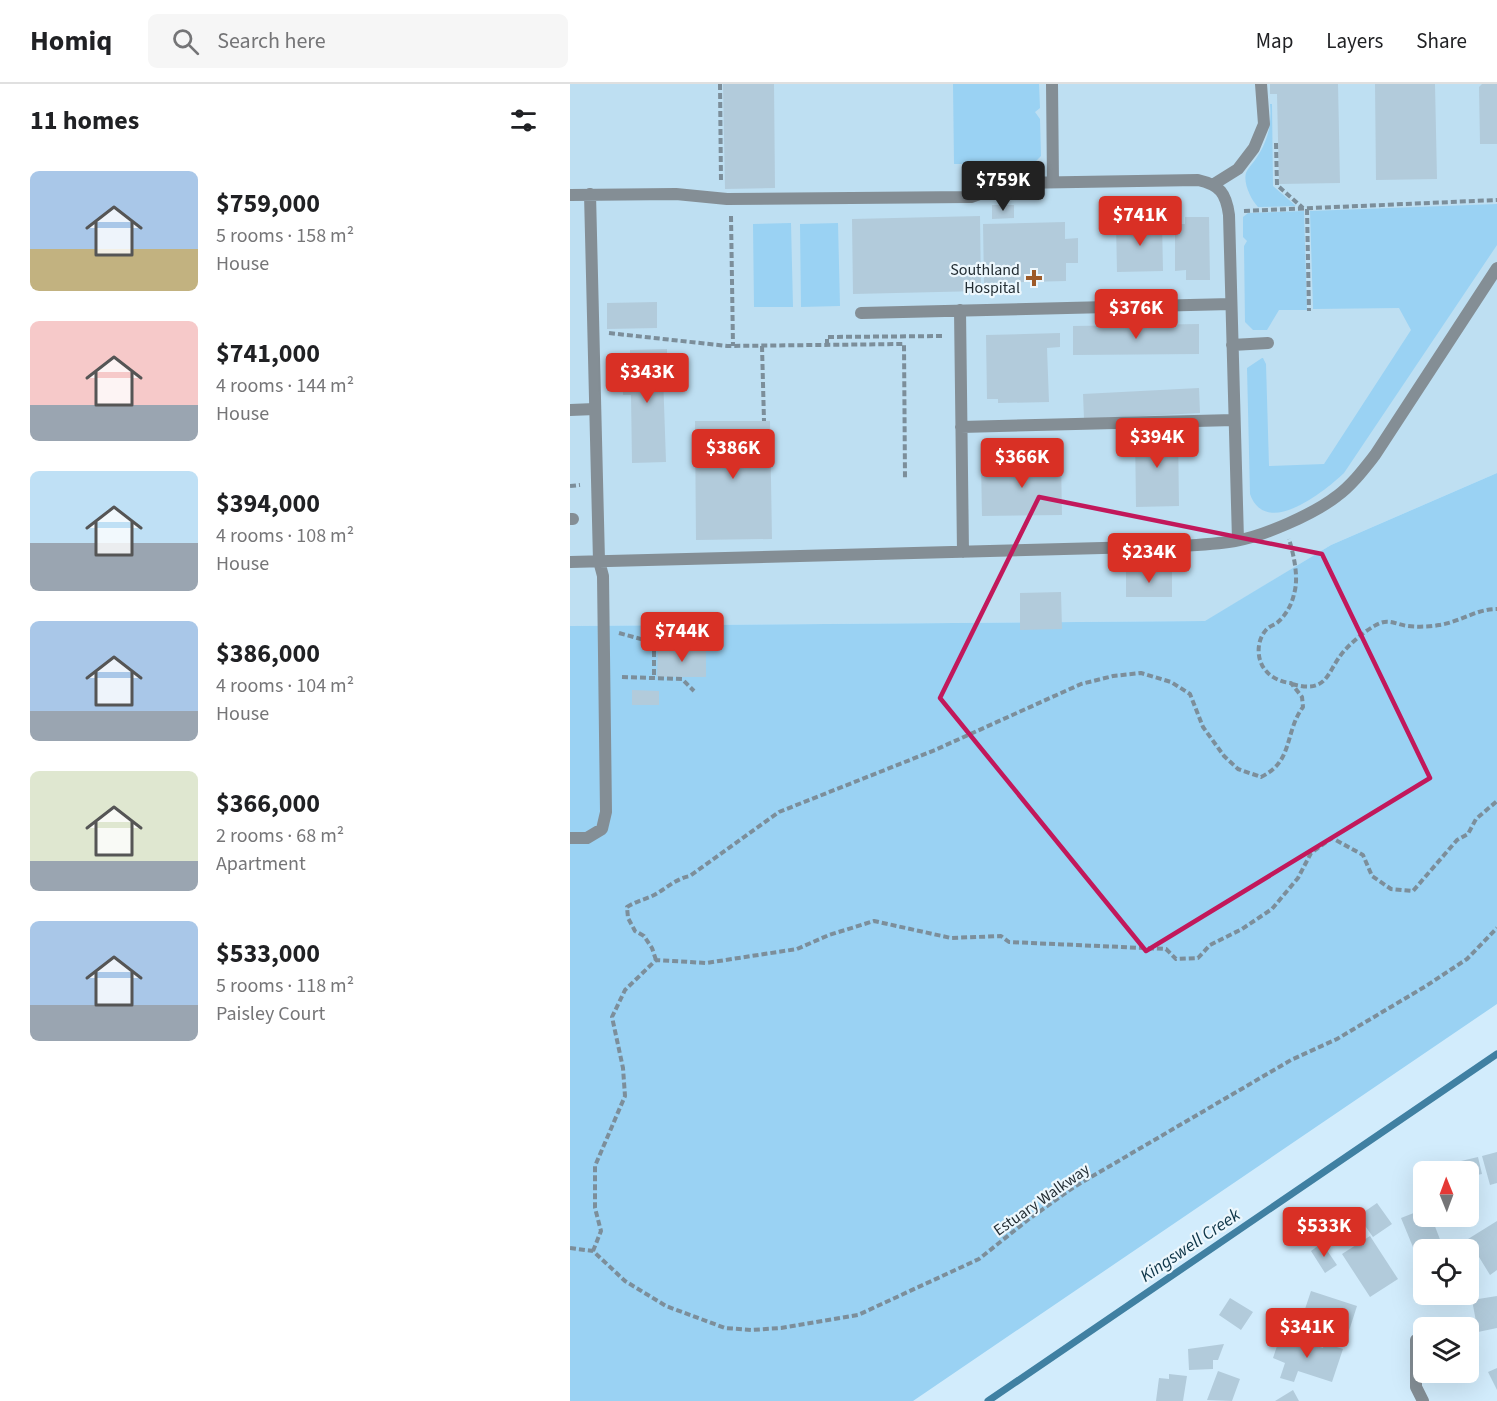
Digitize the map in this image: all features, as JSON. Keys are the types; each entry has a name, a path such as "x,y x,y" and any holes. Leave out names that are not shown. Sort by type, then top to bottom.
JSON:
{"street":[{"path":"1052,84 1053,182"},
{"path":"1214,184 1239,169 1254,148 1264,124 1261,84"},
{"path":"570,195 676,195 727,200 971,197 1010,183 1198,180 1214,184 1226,199 1229,212 1238,540"},
{"path":"570,838 587,838 602,829 606,812 603,576 599,561 590,194"},
{"path":"570,562 1179,546 1238,540 1312,512 1338,495 1368,463 1497,268"},
{"path":"861,313 1231,304"},
{"path":"960,310 963,552"},
{"path":"1232,345 1268,343"},
{"path":"570,410 595,409"},
{"path":"961,427 1234,420"},
{"path":"1416,1383 1423,1401"}],"path":[{"path":"720,84 722,186"},
{"path":"1276,140 1277,185 1305,208 1309,311"},
{"path":"1229,212 1497,200"},
{"path":"731,212 733,346"},
{"path":"594,333 733,346 904,344 905,478"},
{"path":"827,345 827,337 867,334 960,336"},
{"path":"762,346 764,421"},
{"path":"570,486 580,485"},
{"path":"1285,524 1296,573 1295,592 1290,607 1279,621 1266,630 1259,646 1259,662 1267,673 1286,683 1304,687 1328,678 1343,652 1378,623 1391,620 1407,626 1440,625 1484,609 1497,609"},
{"path":"604,631 615,631 656,643 654,677"},
{"path":"656,960 644,936 635,932 628,918 627,907 681,878 690,876 779,812 935,750 1081,684 1113,676 1141,673 1171,682 1190,694 1203,727 1224,756 1238,769 1261,777 1273,771 1285,757 1296,717 1303,707 1302,697 1291,683"},
{"path":"604,677 682,679 694,691"},
{"path":"570,1248 593,1251 601,1231 595,1208 596,1166 625,1096 623,1068 612,1017 625,990 656,960 706,963 798,949 829,935 874,921 951,938 1001,936 1009,942 1166,949 1176,959 1198,958 1210,945 1242,929 1272,909 1298,878 1311,853 1332,838 1363,855 1372,876 1391,889 1413,891 1457,840 1468,834 1476,819 1497,801"},
{"name":"Estuary Walkway","path":"593,1251 625,1281 645,1295 666,1306 725,1328 751,1330 781,1328 858,1315 979,1259 1074,1187 1291,1060 1337,1039 1426,986 1467,959 1497,928"}],"highlighted area":[{"path":"1039,497 1322,554 1430,778 1146,951 940,698"}],"shaded area":[{"name":"Southland Hospital","path":"570,84 1497,84 1497,473 1331,545 1206,621 570,626"},
{"path":"953,84 1039,84 1040,108 1035,112 1040,119 1041,156 1036,161 1036,167 1009,170 980,182 980,175 983,175 983,164 954,164"},
{"path":"1270,104 1272,104 1273,186 1296,206 1258,207 1250,196 1247,186 1246,173 1261,151 1268,132"},
{"path":"1497,204 1497,245 1344,473 1324,490 1296,507 1282,512 1269,512 1258,507 1250,494 1247,368 1262,358 1266,364 1269,466 1324,464 1411,330 1399,308 1313,309 1310,211"},
{"path":"1304,211 1307,310 1279,310 1267,330 1253,330 1245,322 1244,246 1247,241 1243,237 1243,217 1248,213"},
{"path":"791,223 793,307 754,307 753,224"},
{"path":"838,223 840,306 801,307 800,224"},
{"path":"1497,473 1497,1004 913,1401 570,1401 570,626 1205,621 1331,545"}],"building":[{"path":"723,84 774,84 775,188 725,189"},
{"path":"1270,84 1338,84 1340,183 1279,184 1277,94 1270,94"},
{"path":"1375,84 1435,84 1437,179 1376,180"},
{"path":"1482,84 1497,84 1497,144 1480,144 1479,87"},
{"path":"992,205 1014,205 1014,218 992,219"},
{"path":"980,216 981,291 853,294 852,219"},
{"path":"1185,217 1209,217 1210,280 1186,280 1186,270 1175,271 1175,224 1185,224"},
{"path":"1065,222 1065,239 1078,238 1078,263 1066,263 1066,281 984,283 983,224"},
{"path":"1162,222 1163,271 1117,272 1116,223"},
{"path":"657,302 657,328 607,329 607,303"},
{"path":"1199,324 1199,354 1073,355 1073,326"},
{"path":"1060,333 1060,347 1047,348 1049,402 998,403 998,399 987,399 986,335"},
{"path":"667,349 667,375 663,375 666,462 632,463 631,395 623,395 622,364 630,364 630,350"},
{"path":"1199,388 1200,413 1084,419 1083,394"},
{"path":"695,421 770,421 772,539 696,540"},
{"path":"1178,431 1179,506 1136,507 1135,432"},
{"path":"1061,461 1062,515 982,516 981,463"},
{"path":"1126,570 1172,570 1172,597 1126,597"},
{"path":"1061,592 1062,629 1020,630 1020,593"},
{"path":"658,649 706,650 706,677 657,677"},
{"path":"632,690 659,691 659,705 632,705"},
{"path":"1497,1152 1497,1183 1490,1185 1482,1156"},
{"path":"1478,1157 1479,1161 1461,1161"},
{"path":"1377,1203 1392,1224 1373,1237 1358,1216"},
{"path":"1413,1213 1413,1227 1435,1227 1440,1239 1413,1239 1413,1247 1401,1218"},
{"path":"1497,1221 1497,1270 1490,1275 1479,1257 1479,1239 1468,1239"},
{"path":"1370,1236 1398,1279 1370,1297 1342,1254"},
{"path":"1322,1243 1337,1265 1325,1273 1311,1251"},
{"path":"1311,1291 1357,1306 1348,1334 1302,1318"},
{"path":"1497,1296 1497,1328 1479,1332 1479,1317 1475,1317 1473,1305 1479,1305 1479,1299"},
{"path":"1230,1298 1253,1312 1241,1330 1219,1315"},
{"path":"1281,1334 1323,1348 1324,1343 1343,1349 1332,1382 1298,1371 1294,1382 1280,1378 1285,1363 1273,1358"},
{"path":"1224,1344 1218,1360 1213,1360 1213,1369 1189,1370 1188,1349"},
{"path":"1497,1368 1497,1390 1488,1372"},
{"path":"1218,1371 1240,1379 1232,1401 1207,1400"},
{"path":"1169,1374 1187,1376 1183,1401 1156,1401 1159,1378 1169,1379"},
{"path":"1293,1390 1299,1401 1275,1401"}],"waterway":[{"name":"Kingswell Creek","path":"988,1401 1497,1054"}],"place":[{"name":"Southland Hospital","path":"1034,278"}]}
